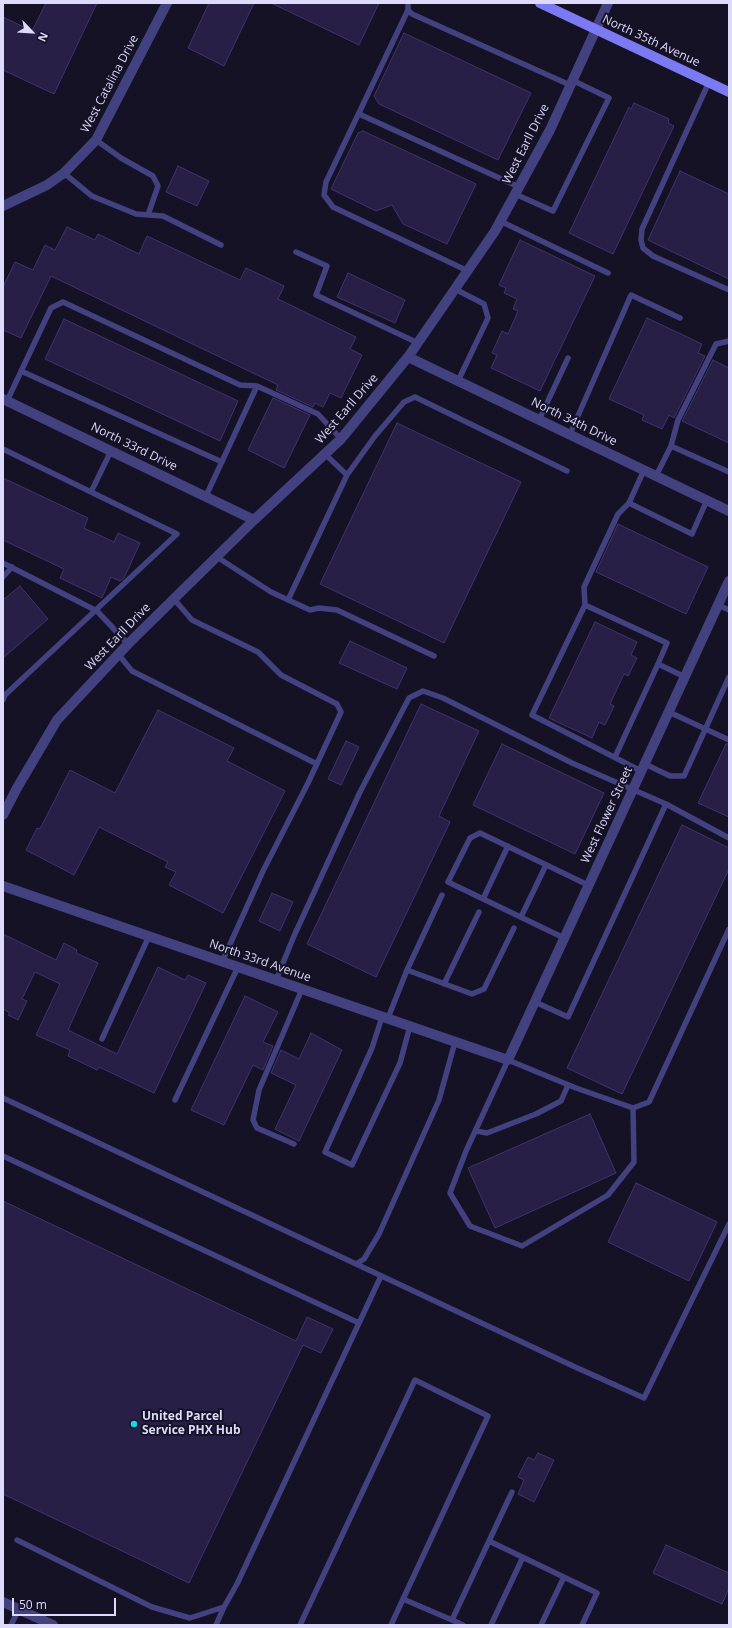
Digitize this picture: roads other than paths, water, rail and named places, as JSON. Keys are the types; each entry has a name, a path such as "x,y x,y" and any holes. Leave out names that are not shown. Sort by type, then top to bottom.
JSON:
{"main road":[{"name":"North 35th Avenue","path":"540,3 729,92"}],"street":[{"name":"West Catalina Drive","path":"3,206 47,185 64,173 96,140 167,3"},
{"name":"West Earll Drive","path":"3,815 17,788 58,720 128,644 254,520 340,439 408,357 468,271 500,221 550,130 608,3"},
{"name":"North 34th Drive","path":"408,357 729,511"},
{"name":"North 33rd Drive","path":"5,400 254,520"},
{"name":"West Flower Street","path":"508,1060 729,582"},
{"name":"North 33rd Avenue","path":"3,886 508,1060"},
{"path":"3,1602 53,1625"}],"lane":[{"path":"408,3 408,10 326,182 324,194 326,200 332,207 468,271"},
{"path":"359,114 517,190 553,211 609,98 412,14 408,10"},
{"path":"709,82 642,229 641,240 643,248 653,256 729,290"},
{"path":"96,140 121,158 153,176 158,186 148,215"},
{"path":"64,173 92,196 136,214 163,216 221,245"},
{"path":"500,221 608,273"},
{"path":"296,252 327,266 316,295 418,343"},
{"path":"455,289 484,304 488,318 458,381"},
{"path":"570,434 631,295 680,318"},
{"path":"5,400 22,371 51,308 63,302 240,385 257,386 318,414 340,439"},
{"path":"656,476 670,446 678,420 716,344 729,341"},
{"path":"539,420 568,358"},
{"path":"22,371 222,462"},
{"path":"206,496 257,386"},
{"path":"288,600 347,475 375,436 404,402 415,397 567,471"},
{"path":"670,446 729,472"},
{"path":"3,449 177,534 97,611 5,695 3,700"},
{"path":"91,492 111,451"},
{"path":"325,454 347,475"},
{"path":"644,470 629,503 618,514 584,587 585,606 532,715 615,757 670,776 684,776 729,677"},
{"path":"629,503 692,534 707,500"},
{"path":"217,557 271,592 288,600 310,610 319,608 337,610 434,656"},
{"path":"3,562 97,611 128,644"},
{"path":"3,577 12,567"},
{"path":"174,599 192,620 258,652 281,675 337,704 341,712 317,764 263,871 222,962"},
{"path":"718,605 729,610"},
{"path":"585,606 667,643 615,757"},
{"path":"118,654 132,671 317,764"},
{"path":"658,664 685,677"},
{"path":"276,980 294,936 360,792 409,698 423,691 443,698 572,763 666,804 729,838"},
{"path":"669,712 729,740"},
{"path":"535,1002 568,1017 666,804"},
{"path":"564,938 448,882 470,838 480,833 588,885"},
{"path":"483,899 508,846"},
{"path":"521,917 546,865"},
{"path":"410,1026 400,1063 352,1165 324,1152 442,895"},
{"path":"444,984 479,912"},
{"path":"407,970 472,994 484,989 514,928"},
{"path":"634,1108 634,1162 608,1195 522,1246 470,1226 450,1193 508,1060 568,1085 634,1108 649,1102 729,929"},
{"path":"102,1039 149,936"},
{"path":"175,1100 238,967"},
{"path":"294,1144 257,1128 253,1120 259,1090 302,989"},
{"path":"356,1264 364,1259 379,1234 439,1100 455,1042"},
{"path":"476,1131 487,1133 536,1114 560,1101 568,1085"},
{"path":"3,1098 572,1366 644,1398 729,1224"},
{"path":"3,1156 359,1323"},
{"path":"216,1625 237,1584 381,1276"},
{"path":"300,1625 415,1380 488,1416 391,1625"},
{"path":"452,1620 512,1492"},
{"path":"17,1540 152,1607 190,1618 224,1607"},
{"path":"489,1541 597,1593 582,1625"},
{"path":"491,1625 523,1557"},
{"path":"541,1625 564,1577"},
{"path":"403,1598 463,1625"},
{"path":"11,1625 19,1609"}],"place":[{"name":"United Parcel Service PHX Hub","path":"134,1424"}]}
